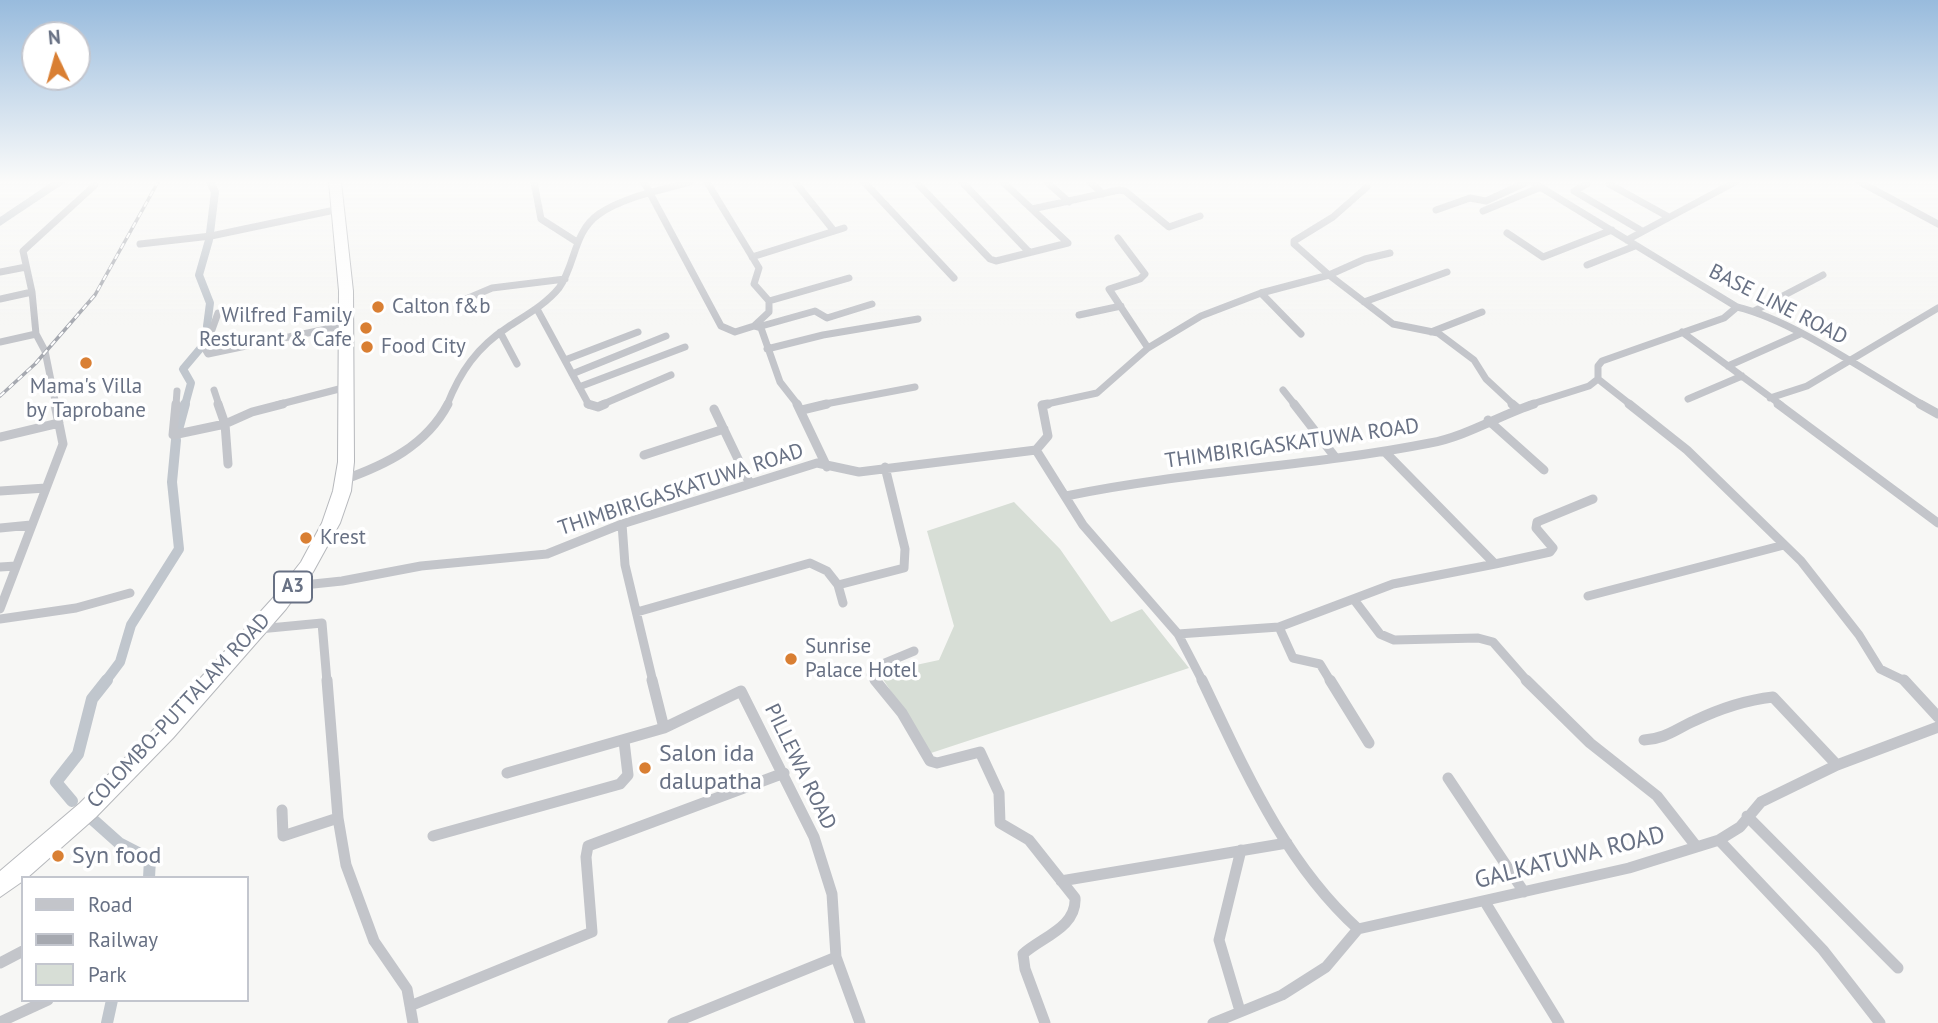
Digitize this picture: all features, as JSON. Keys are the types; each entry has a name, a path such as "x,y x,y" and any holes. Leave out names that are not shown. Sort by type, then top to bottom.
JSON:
{"highway":[{"name":"COLOMBO-PUTTALAM ROAD","path":"333,230 341,326 340,481"},
{"name":"COLOMBO-PUTTALAM ROAD","path":"0,886 128,771 288,587 331,523 340,481 346,291 340,230"},
{"name":"COLOMBO-PUTTALAM ROAD","path":"0,873 112,774 252,629"}],"street":[{"path":"0,610 63,444 45,351 36,334 32,292 23,251 46,230"},
{"path":"141,244 241,230"},
{"path":"558,230 577,242"},
{"path":"340,481 387,464 421,442 446,407 466,365 500,332 537,309 565,279 577,242 585,230"},
{"path":"669,230 721,326 735,332 816,311 827,318 872,304"},
{"path":"736,230 758,268 754,284 769,302 769,312 756,327"},
{"path":"752,257 838,230"},
{"path":"909,230 954,278"},
{"path":"962,230 990,259 996,261 1068,243 1054,230"},
{"path":"1008,230 1030,252"},
{"path":"1312,230 1294,241 1307,257 1364,302 1403,328 1438,333 1474,360 1486,379 1518,409"},
{"path":"1507,233 1544,257 1612,230"},
{"name":"BASE LINE ROAD","path":"1612,230 1737,307 1754,311 1800,334 1938,414"},
{"path":"1627,240 1642,231"},
{"path":"1118,238 1144,274 1140,279 1109,289 1148,348"},
{"path":"1587,265 1635,246"},
{"path":"1213,1023 1282,995 1326,967 1358,929 1337,911 1287,843 1255,790 1194,662 1178,635 1141,588 1083,525 1036,450 1048,444 1051,436 1042,405 1097,393 1148,348 1201,316 1261,293 1329,275 1390,253"},
{"path":"0,272 26,267"},
{"path":"1364,302 1447,272"},
{"path":"1754,311 1823,275"},
{"path":"769,302 849,278"},
{"path":"459,302 492,288 565,279"},
{"path":"0,299 32,292"},
{"path":"1261,293 1301,334"},
{"path":"1079,315 1121,306"},
{"name":"THIMBIRIGASKATUWA ROAD","path":"1066,496 1137,481 1217,475 1433,443 1518,409 1589,386 1598,379 1598,366 1602,361 1724,318 1737,307"},
{"path":"1770,398 1807,386 1938,308"},
{"path":"537,309 589,406 598,407 671,375"},
{"path":"1431,332 1482,312"},
{"path":"218,313 205,349 208,354 341,326"},
{"path":"767,349 806,336 827,336 918,319"},
{"path":"756,327 780,382 802,410 827,467"},
{"path":"500,332 517,364"},
{"path":"565,360 638,332"},
{"path":"1682,332 1938,523"},
{"path":"0,342 36,334"},
{"path":"1728,366 1800,334"},
{"path":"572,373 666,336"},
{"path":"579,387 685,347"},
{"path":"1688,399 1742,376"},
{"path":"1598,379 1687,450 1784,545 1859,635 1880,668 1907,681 1938,718"},
{"path":"802,410 857,396 915,387"},
{"path":"177,391 173,435 225,425 252,412 339,388"},
{"path":"214,390 225,425 228,464"},
{"path":"1283,390 1335,457"},
{"path":"714,409 750,484"},
{"path":"1488,420 1544,470"},
{"path":"0,437 59,423"},
{"path":"644,455 724,429"},
{"name":"THIMBIRIGASKATUWA ROAD","path":"288,587 342,581 421,566 547,554 622,524 817,463 859,472 1036,450"},
{"path":"1385,452 1494,564"},
{"path":"838,585 904,568 905,549 885,467"},
{"path":"0,491 18,492 46,488"},
{"path":"1178,635 1279,627 1355,601 1393,584 1550,552 1553,548 1536,528 1536,522 1594,499"},
{"path":"507,773 664,728 625,565 622,524"},
{"path":"0,528 31,525"},
{"path":"1588,596 1784,545"},
{"path":"637,612 810,562 827,571 838,585 843,603"},
{"path":"0,567 16,566"},
{"path":"0,619 76,608 130,593"},
{"path":"1355,601 1380,634 1394,640 1478,638 1493,642 1540,695 1590,743 1657,796 1696,846"},
{"path":"252,629 322,623 338,818 346,865 373,941 407,989 413,1023"},
{"path":"1279,627 1293,658 1320,664 1369,743"},
{"path":"914,651 873,668 871,676 902,713 930,761 937,762 980,752 999,793 1000,823 1029,840 1075,898 1078,908 1075,916 1030,946 1023,954 1025,969 1045,1023"},
{"name":"PILLEWA ROAD","path":"664,728 741,691 814,837 832,894 836,957 860,1023"},
{"path":"1644,740 1665,740 1693,722 1759,698 1773,697 1837,765"},
{"name":"GALKATUWA ROAD","path":"1358,929 1629,868 1719,840 1740,827 1761,802 1837,765 1938,727"},
{"path":"433,836 620,784 628,775 624,741"},
{"path":"410,1006 592,932 586,857 588,846 784,773"},
{"path":"1448,778 1524,892"},
{"path":"282,810 283,836 338,818"},
{"path":"1747,817 1898,968"},
{"path":"1719,840 1823,950 1880,1023"},
{"path":"1061,881 1287,843"},
{"path":"1240,1012 1219,940 1241,850"},
{"path":"1485,902 1559,1023"},
{"path":"0,962 21,952"},
{"path":"673,1023 836,957"},
{"path":"0,1022 44,1002"}],"green space":[{"path":"1014,502 1060,549 1111,622 1142,609 1189,668 931,753 879,673 939,660 954,626 927,531"}],"waterway":[{"path":"185,405 191,383 183,369 210,337 207,326 210,303 199,275 209,240"},
{"path":"178,430 185,404"},
{"path":"105,682 120,662 131,625 179,549 172,482 176,440"},
{"path":"72,801 56,782 78,754 92,699 107,680"},
{"path":"91,818 119,843 150,859 149,876"},
{"path":"107,1023 112,1002"}],"railway":[{"path":"0,396 35,364 95,295 131,230"}],"place":[{"name":"Calton f&b","path":"378,307"},
{"name":"Wilfred Family Resturant & Cafe","path":"366,328"},
{"name":"Food City","path":"367,347"},
{"name":"Mama's Villa by Taprobane","path":"86,363"},
{"name":"Krest","path":"306,538"},
{"name":"Sunrise Palace Hotel","path":"791,659"},
{"name":"Salon ida dalupatha","path":"645,768"},
{"name":"Syn food","path":"58,856"}]}
